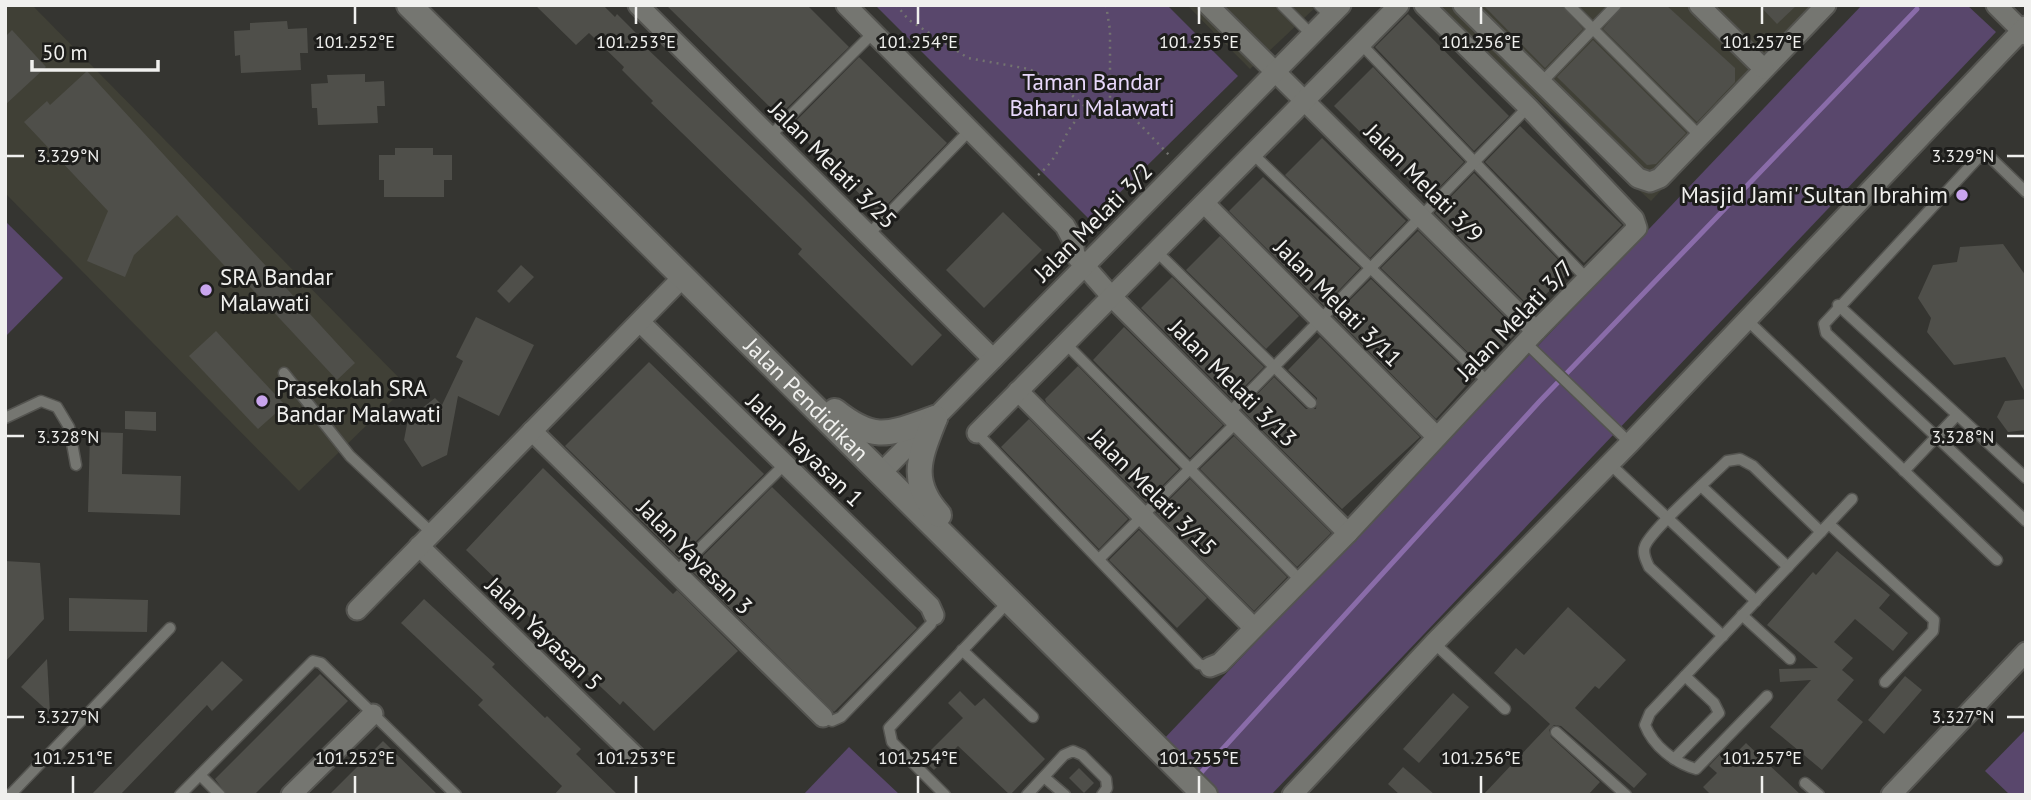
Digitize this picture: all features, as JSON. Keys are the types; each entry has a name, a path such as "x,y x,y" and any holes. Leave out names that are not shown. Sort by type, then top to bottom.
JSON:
{"street":[{"name":"Jalan Pendidikan","path":"409,5 1206,795"},
{"name":"Jalan Melati 3/25","path":"638,5 993,359"},
{"path":"846,5 1065,226 1073,241 1075,255 1083,267"},
{"name":"Jalan Melati 3/9","path":"1209,5 1422,215 1531,341"},
{"path":"976,433 1399,5"},
{"name":"Jalan Melati 3/7","path":"1210,667 1220,663 1348,533 1488,382 1531,341 1634,232 1637,223 1528,107 1424,5"},
{"path":"1463,5 1643,180 1650,182 1660,178 1824,6"},
{"path":"1699,5 1764,69"},
{"path":"1293,795 1434,643 1610,464 1745,319 2024,31 1996,5"},
{"name":"Jalan Melati 3/2","path":"880,473 1276,72 1312,34 1330,9"},
{"name":"Jalan Melati 3/11","path":"1204,203 1437,437"},
{"name":"Jalan Melati 3/13","path":"1083,267 1348,533"},
{"path":"357,610 683,277"},
{"name":"Jalan Yayasan 1","path":"639,322 930,606 934,615"},
{"path":"777,370 816,395 856,428 869,432 895,430 934,418"},
{"name":"Jalan Melati 3/15","path":"1018,391 1254,628"},
{"path":"934,418 923,448 919,479 923,494 973,565"},
{"name":"Jalan Yayasan 3","path":"532,431 822,717"},
{"name":"Jalan Yayasan 5","path":"425,540 635,756"},
{"path":"1891,795 2026,652"},
{"path":"291,795 373,714"}],"lane":[{"path":"1282,5 1312,34"},
{"path":"1569,5 1700,136"},
{"path":"1542,82 1616,5"},
{"path":"770,136 873,33"},
{"path":"1361,44 1588,280"},
{"path":"1099,559 1190,468 1275,365 1528,107"},
{"path":"868,235 969,131"},
{"path":"1253,154 1488,382"},
{"path":"2026,192 1992,159 1987,156 1977,159 1838,305 1824,324 1826,333 2026,521"},
{"path":"1156,251 1311,403"},
{"path":"1838,305 2026,478"},
{"path":"1745,319 1997,560"},
{"path":"1531,341 1630,443"},
{"path":"1065,343 1300,580"},
{"path":"284,373 349,456 425,540"},
{"path":"5,418 41,401 57,407 69,427 76,465"},
{"path":"1904,471 1957,415"},
{"path":"976,433 1199,664 1210,667"},
{"path":"1723,636 1649,567 1644,557 1645,545 1668,519 1727,461 1740,459 1753,466 1821,532"},
{"path":"676,572 785,464"},
{"path":"1610,464 1756,601"},
{"path":"1702,486 1788,567"},
{"path":"1767,696 1699,768 1674,760 1649,736 1645,725 1650,713 1852,499"},
{"path":"1829,524 1934,620 1933,631 1885,682"},
{"path":"946,795 892,742 888,733 891,724 1010,601"},
{"path":"822,717 832,720 841,717 931,624 934,615"},
{"path":"1742,615 1790,659"},
{"path":"6,795 11,794 170,628"},
{"path":"1434,643 1505,709"},
{"path":"962,650 1033,717"},
{"path":"180,795 313,661 321,663 456,795"},
{"path":"1674,760 1719,713 1714,703 1685,676"},
{"path":"1556,732 1626,795"},
{"path":"1027,795 1064,755 1078,752 1106,779 1107,788 1102,795"},
{"path":"200,775 220,795"},
{"path":"1044,777 1065,795"},
{"path":"1805,783 1819,795"}],"path":[{"path":"896,5 909,20 968,58 1029,69 1060,86 1088,109"},
{"path":"1106,5 1110,30 1110,103"},
{"path":"1052,163 1072,123 1088,109 1110,103 1131,116 1181,167"}],"shaded area":[{"name":"SRA Bandar Malawati","path":"32,5 407,386 299,491 5,193 5,6"},
{"path":"1187,5 1318,5 1250,69"},
{"path":"1432,5 1835,5 1651,201"}],"green space":[{"name":"Taman Bandar Baharu Malawati","path":"875,5 1167,5 1238,76 1091,221"},
{"path":"1862,5 1967,5 1996,32 1271,795 1220,795 1162,741"},
{"path":"5,221 63,278 5,337"},
{"path":"2026,729 2026,795 2010,795 1985,771"},
{"path":"849,747 900,795 803,795"}],"building":[{"path":"535,5 603,5 615,17 617,14 640,37 638,40 801,195 942,335 912,366 798,254 802,249 651,103 653,101 622,70 624,67 589,33 576,45"},
{"path":"666,5 807,5 849,47 779,116"},
{"path":"1483,5 1562,5 1583,29 1545,68"},
{"path":"1623,5 1666,5 1735,68 1735,82 1697,122 1603,29"},
{"path":"1759,5 1797,5 1777,24"},
{"path":"1408,14 1509,116 1474,151 1375,47"},
{"path":"287,21 288,29 307,28 308,53 300,53 301,70 241,73 240,55 235,56 234,31 250,30 250,23"},
{"path":"12,30 46,67 5,105 5,37"},
{"path":"1593,40 1686,133 1656,164 1647,165 1557,77"},
{"path":"859,57 947,143 879,213 791,126"},
{"path":"1373,67 1464,162 1428,199 1334,106"},
{"path":"87,71 355,363 337,380 239,275 236,278 177,215 134,255 125,277 87,261 108,211 24,122 47,101 50,105"},
{"path":"365,74 365,82 384,81 385,106 377,106 378,123 318,125 317,108 312,108 311,84 328,83 327,75"},
{"path":"1520,126 1622,225 1584,263 1485,162"},
{"path":"1322,138 1406,221 1370,258 1285,175"},
{"path":"395,148 433,148 433,155 452,155 452,180 444,180 444,197 384,197 384,180 379,180 379,155 395,155"},
{"path":"1474,173 1570,272 1531,308 1435,213"},
{"path":"1263,177 1360,268 1324,306 1229,211"},
{"path":"1003,212 1042,250 984,308 946,270"},
{"path":"1418,231 1518,331 1483,367 1381,268"},
{"path":"1220,236 1299,316 1266,349 1186,270"},
{"path":"2003,244 2026,276 2026,394 2005,357 1954,365 1927,332 1931,318 1918,298 1933,265 1957,262 1960,247"},
{"path":"521,265 534,277 509,303 497,291"},
{"path":"1172,277 1264,367 1232,399 1141,308"},
{"path":"1371,279 1473,378 1436,419 1334,316"},
{"path":"476,317 534,345 499,416 458,396 447,455 422,467 404,440 408,419 435,398 442,405 463,361 456,357"},
{"path":"1124,327 1223,425 1190,458 1093,360"},
{"path":"216,331 285,405 258,429 189,356"},
{"path":"1320,337 1420,437 1342,509 1242,410 1274,377 1306,409 1316,409 1317,398 1288,370"},
{"path":"649,362 764,474 679,558 565,446"},
{"path":"1078,366 1179,469 1146,502 1046,402 1045,399"},
{"path":"2026,399 2026,430 2008,432 1997,417 2005,401"},
{"path":"125,411 156,412 156,431 125,429"},
{"path":"1029,419 1128,519 1099,549 1001,447"},
{"path":"90,432 123,433 122,474 181,476 180,515 88,512"},
{"path":"1234,436 1331,533 1297,567 1200,469"},
{"path":"543,468 673,594 677,590 738,651 654,731 623,701 620,705 587,674 589,672 503,592 506,589 466,550"},
{"path":"1190,479 1287,577 1254,611 1156,513"},
{"path":"772,487 917,628 834,712 690,569"},
{"path":"1139,530 1207,598 1177,628 1109,560"},
{"path":"1837,551 1890,595 1879,608 1908,633 1893,651 1855,619 1834,642 1853,658 1842,670 1854,680 1837,700 1863,722 1822,770 1770,727 1811,680 1780,682 1779,669 1818,668 1767,625 1813,572 1816,575"},
{"path":"5,561 40,563 44,619 5,662"},
{"path":"69,598 148,600 147,632 69,631"},
{"path":"424,599 495,664 492,667 545,718 547,716 581,749 576,754 618,795 554,795 562,786 478,705 483,700 401,623"},
{"path":"1568,607 1626,660 1599,689 1595,686 1575,708 1647,774 1634,788 1561,726 1554,725 1549,730 1551,737 1600,782 1588,795 1483,795 1550,724 1494,673 1516,648 1524,655"},
{"path":"47,659 50,713 21,687"},
{"path":"222,661 243,680 212,711 207,705 120,795 91,795"},
{"path":"320,674 348,701 254,795 227,795 215,779"},
{"path":"1905,676 1922,690 1884,734 1868,720"},
{"path":"960,691 975,706 984,698 1045,759 1010,795 958,746 934,770 922,759 963,718 948,703"},
{"path":"1453,693 1469,707 1419,763 1403,749"},
{"path":"383,741 438,795 329,795"},
{"path":"1746,743 1801,795 1711,795 1703,787 1717,773 1709,766 1725,749 1733,756"},
{"path":"1403,767 1435,795 1400,795 1388,784"},
{"path":"1079,768 1094,783 1084,793 1069,778"}],"waterway":[{"path":"1197,777 1539,402 1917,9"}],"place":[{"name":"Masjid Jami' Sultan Ibrahim","path":"1962,195"},
{"name":"SRA Bandar Malawati","path":"206,290"},
{"name":"Prasekolah SRA Bandar Malawati","path":"262,401"}]}
